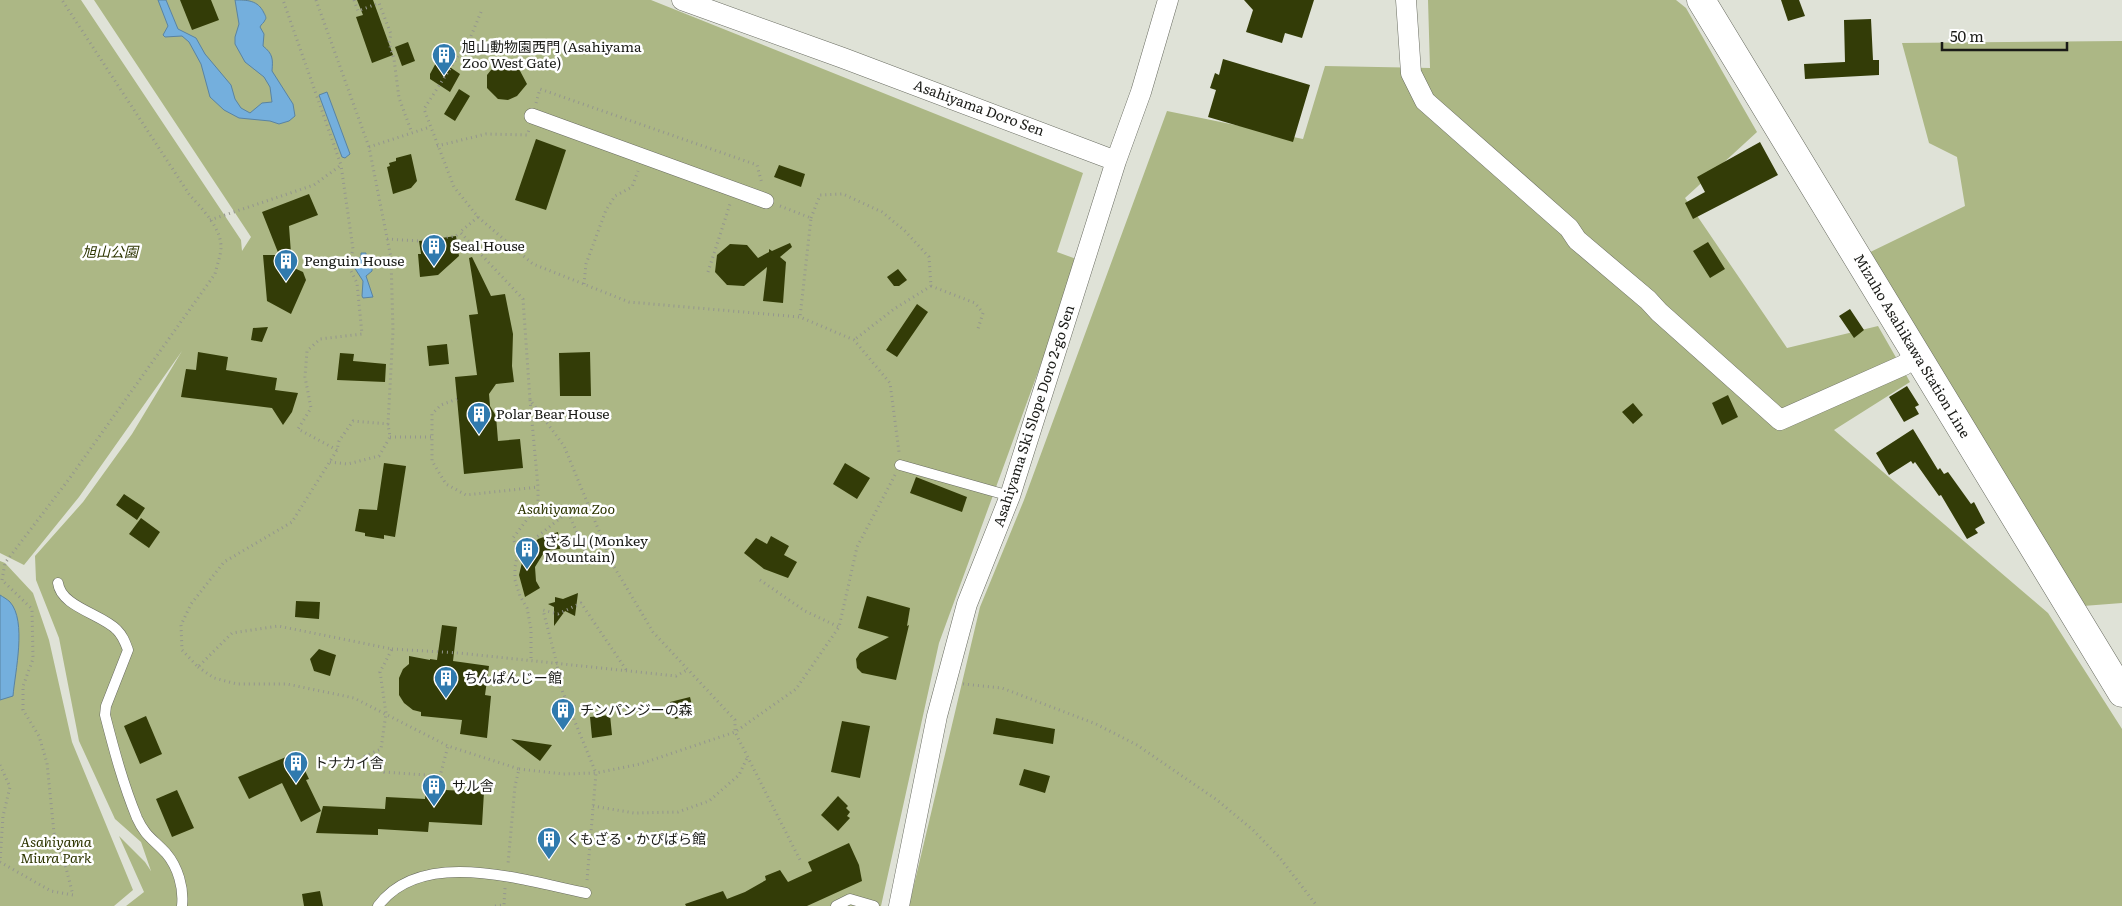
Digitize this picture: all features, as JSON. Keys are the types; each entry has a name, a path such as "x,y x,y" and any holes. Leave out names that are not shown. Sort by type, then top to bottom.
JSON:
{"main road":[{"name":"Mizuho Asahikawa Station Line","path":"1701,0 2122,693"}],"street":[{"name":"Asahiyama Doro Sen","path":"682,0 1116,160"},
{"path":"1116,160 1141,92 1168,0"},
{"path":"1406,0 1411,73 1426,101 1569,228 1577,240 1648,300 1780,420 1904,365 1917,355"},
{"path":"532,116 766,200"},
{"name":"Asahiyama Ski Slope Doro 2-go Sen","path":"899,906 936,716 967,604 1010,496 1116,160"}],"lane":[{"path":"900,465 1010,496"},
{"path":"58,583 63,596 116,629 128,650 106,706 105,715 125,789 144,831 154,844 166,853 180,879 184,893 182,906"},
{"path":"378,906 385,897 404,882 425,874 460,871 506,877 586,893"},
{"path":"836,906 850,899 874,906"}],"path":[{"path":"0,765 10,786 3,816 0,862 51,891 73,895 54,833 47,763 39,736 24,710 23,686 33,659 32,609 1,579 5,563 69,480 215,274 221,246 218,233 210,220 189,194 62,0"},
{"path":"283,0 341,165 354,249 349,267 357,283 362,334 320,339 307,351 305,377 310,408 298,429 337,450"},
{"path":"316,0 369,147 391,258 393,330 388,424 390,437 379,456 348,464 330,462"},
{"path":"354,0 358,11 379,3 392,34 389,43 394,58 399,98 412,133"},
{"path":"388,424 353,421 339,441 337,450 292,522 224,562 191,604 181,625 182,650 198,667 214,678 237,684 287,684 354,698 448,746 519,769 563,774 596,773 640,764 736,732 796,689 838,627 857,547 900,465 890,383 854,340 800,317 629,302 533,264 478,217 454,187 424,109 471,36 481,12"},
{"path":"369,147 430,127"},
{"path":"584,284 586,264 606,210 615,196 632,187 644,156"},
{"path":"210,220 314,185 341,165"},
{"path":"708,272 735,189"},
{"path":"811,218 820,195 843,194 882,212 904,231 928,258 931,286"},
{"path":"387,239 419,240 456,236 478,217"},
{"path":"460,232 523,299 538,505 513,538 518,552 514,567 515,580 529,616 532,644 531,661"},
{"path":"854,340 894,309 931,286"},
{"path":"931,286 975,303 983,313 977,332"},
{"path":"457,399 441,404 432,414 432,461 446,484 466,495 538,487"},
{"path":"530,400 564,446 613,565 653,632 735,720 736,732 800,860"},
{"path":"390,437 431,437"},
{"path":"518,552 568,512 589,560 607,552"},
{"path":"760,580 805,611 838,627"},
{"path":"586,893 596,773 559,683 557,664 543,610 558,614 581,603 627,671"},
{"path":"198,667 232,633 278,626 392,649 459,653 676,676 687,670"},
{"path":"392,649 380,672 386,713 381,749 365,756 384,772 440,776 448,746"},
{"path":"960,683 1002,688 1096,724 1136,745 1217,800 1253,830 1280,858 1317,906"},
{"path":"593,806 634,813 678,812 709,801 740,776 748,756"},
{"path":"495,906 503,905 515,786 519,769"}],"green space":[{"name":"Asahiyama Zoo","path":"0,0 81,0 241,240 242,251 251,237 94,0 651,0 1083,173 1057,252 1079,260 939,643 881,906 126,906 144,892 119,836 145,862 151,871 141,842 115,819 79,741 59,638 36,580 35,556 83,502 132,434 182,351 79,497 24,565 0,553"},
{"path":"1428,0 1676,0 1686,8 1757,132 1685,198 1787,348 1878,326 1910,382 1834,430 2048,613 2122,729 2122,906 909,906 980,607 1024,500 1167,111 1303,139 1325,66 1430,68"},
{"path":"2122,41 2122,603 2070,607 1858,258 1965,206 1957,157 1929,143 1902,43"},
{"name":"Asahiyama Miura Park","path":"0,561 5,563 33,593 49,640 72,742 133,890 114,906 0,906"}],"water":[{"path":"158,0 166,0 178,29 196,38 205,54 231,85 235,99 241,108 250,113 262,103 272,102 270,87 264,77 245,62 235,44 239,24 235,0 248,1 259,5 266,17 260,27 264,34 263,46 271,54 272,71 293,104 295,116 289,121 279,124 270,121 239,118 224,110 210,97 201,64 189,42 182,36 165,37 163,35 168,26"},
{"path":"327,92 350,154 345,158 342,157 319,95"},
{"path":"361,253 366,253 366,257 372,263 372,271 366,276 373,297 363,298 363,281 354,267 355,261 361,257"},
{"path":"0,595 10,602 15,611 18,621 19,647 13,696 0,700"}],"building":[{"path":"180,0 211,0 219,20 192,30"},
{"path":"357,0 373,0 393,55 372,63 356,17 363,15"},
{"path":"1244,0 1314,0 1302,38 1285,33 1282,43 1246,32 1253,10"},
{"path":"1781,0 1799,0 1805,16 1788,21"},
{"path":"1871,19 1873,60 1879,60 1879,75 1805,79 1804,64 1845,62 1844,20"},
{"path":"408,42 415,61 402,66 395,47"},
{"name":"旭山動物園西門 (Asahiyama Zoo West Gate)","path":"438,59 460,74 450,92 430,79 430,74"},
{"path":"1223,59 1310,85 1293,142 1208,117 1216,90 1210,88 1215,73 1219,75"},
{"path":"504,63 519,69 527,84 517,96 508,100 498,99 487,88 487,75 491,70"},
{"path":"459,89 470,96 455,121 444,114"},
{"path":"536,139 566,150 546,210 515,200"},
{"path":"1760,142 1778,175 1693,219 1685,203 1705,192 1697,177"},
{"path":"411,154 417,181 411,188 393,194 387,167 390,166 389,163 396,161 396,158"},
{"path":"779,165 805,174 801,187 774,177"},
{"path":"309,194 318,215 289,226 292,267 303,272 306,280 291,314 267,301 263,255 279,255 262,212"},
{"path":"456,236 459,256 438,275 420,277 418,254 421,254 419,241"},
{"path":"1708,242 1725,269 1710,278 1693,251"},
{"path":"790,243 792,247 780,257 786,262 783,303 763,301 767,267 744,286 727,285 715,272 717,255 730,244 747,245 758,258 769,252 769,249 772,251"},
{"path":"472,257 491,296 505,294 513,334 512,366 514,382 496,384 489,394 490,406 496,416 498,441 520,439 523,468 464,474 455,377 477,375 469,315 478,314 469,258"},
{"path":"898,269 907,280 899,286 894,286 887,277"},
{"path":"917,304 928,312 897,357 886,350"},
{"path":"1850,309 1864,330 1854,338 1839,316"},
{"path":"268,327 262,342 251,340 253,328"},
{"path":"447,344 449,364 429,366 427,346"},
{"path":"198,352 228,357 226,370 277,378 275,390 298,393 292,412 283,425 272,408 181,397 186,369 196,370"},
{"path":"590,352 591,396 560,396 559,353"},
{"path":"340,353 354,354 353,361 386,364 385,382 337,380"},
{"path":"1907,386 1919,405 1915,407 1919,414 1904,422 1889,397"},
{"path":"1728,395 1738,417 1722,425 1712,403"},
{"path":"1633,403 1643,415 1633,424 1622,412"},
{"path":"1913,429 1938,470 1940,468 1944,474 1948,472 1971,504 1974,502 1985,523 1975,529 1978,533 1967,539 1941,495 1939,496 1915,462 1913,464 1911,461 1889,475 1876,453"},
{"path":"384,463 406,466 395,537 384,535 384,539 365,536 365,533 355,531 359,509 377,510"},
{"path":"845,463 870,478 857,499 833,484"},
{"path":"916,477 967,497 962,512 910,493"},
{"path":"124,494 145,508 137,520 116,505"},
{"path":"141,518 160,532 149,548 129,534"},
{"name":"さる山 (Monkey Mountain)","path":"558,532 560,549 550,550 543,554 535,567 536,581 540,588 525,597 519,575 524,554 538,539"},
{"path":"771,536 789,546 784,555 797,562 788,578 764,569 744,553 756,538 767,544"},
{"path":"578,593 575,616 565,611 554,626 554,607 548,604 555,602 555,597 563,599"},
{"path":"867,596 910,608 907,626 909,625 896,680 862,673 857,668 856,659 860,653 889,637 858,628"},
{"path":"296,601 320,602 319,619 295,617"},
{"name":"ちんぱんじー館","path":"442,625 457,627 453,661 489,666 485,695 491,696 487,738 460,734 462,720 421,716 421,712 413,710 404,703 399,695 399,678 403,669 409,664 409,656 437,660"},
{"path":"319,649 336,655 330,676 314,671 310,659"},
{"path":"690,697 694,714 675,719 670,702"},
{"path":"610,715 612,735 592,738 590,717"},
{"path":"146,716 162,754 140,764 124,726"},
{"path":"996,718 1055,729 1053,744 993,734"},
{"path":"842,721 870,726 860,778 831,772"},
{"path":"511,739 552,745 540,761"},
{"path":"286,757 289,763 299,758 309,779 306,780 321,811 301,822 282,783 249,799 238,777"},
{"path":"1024,769 1050,776 1045,793 1019,785"},
{"name":"サル舎","path":"426,789 484,792 482,825 429,822 428,832 378,829 378,835 316,833 323,806 385,809 386,797 425,799"},
{"path":"177,790 194,828 172,837 156,799"},
{"path":"838,796 848,806 846,808 850,812 847,816 850,818 838,831 821,815"},
{"path":"849,843 859,865 862,881 807,906 686,906 685,904 723,891 727,899 745,892 766,880 765,876 780,870 788,882 812,871 808,862"},
{"path":"320,891 323,906 304,906 302,894"}],"place":[{"name":"旭山動物園西門 (Asahiyama Zoo West Gate)","path":"444,76"},
{"name":"Seal House","path":"434,267"},
{"name":"Penguin House","path":"286,282"},
{"name":"Polar Bear House","path":"479,435"},
{"name":"さる山 (Monkey Mountain)","path":"527,570"},
{"name":"ちんぱんじー館","path":"446,699"},
{"name":"チンパンジーの森","path":"563,731"},
{"name":"トナカイ舎","path":"296,784"},
{"name":"サル舎","path":"434,807"},
{"name":"くもざる・かぴばら館","path":"549,860"}],"park label":[{"name":"旭山公園","path":"110,252"}]}
